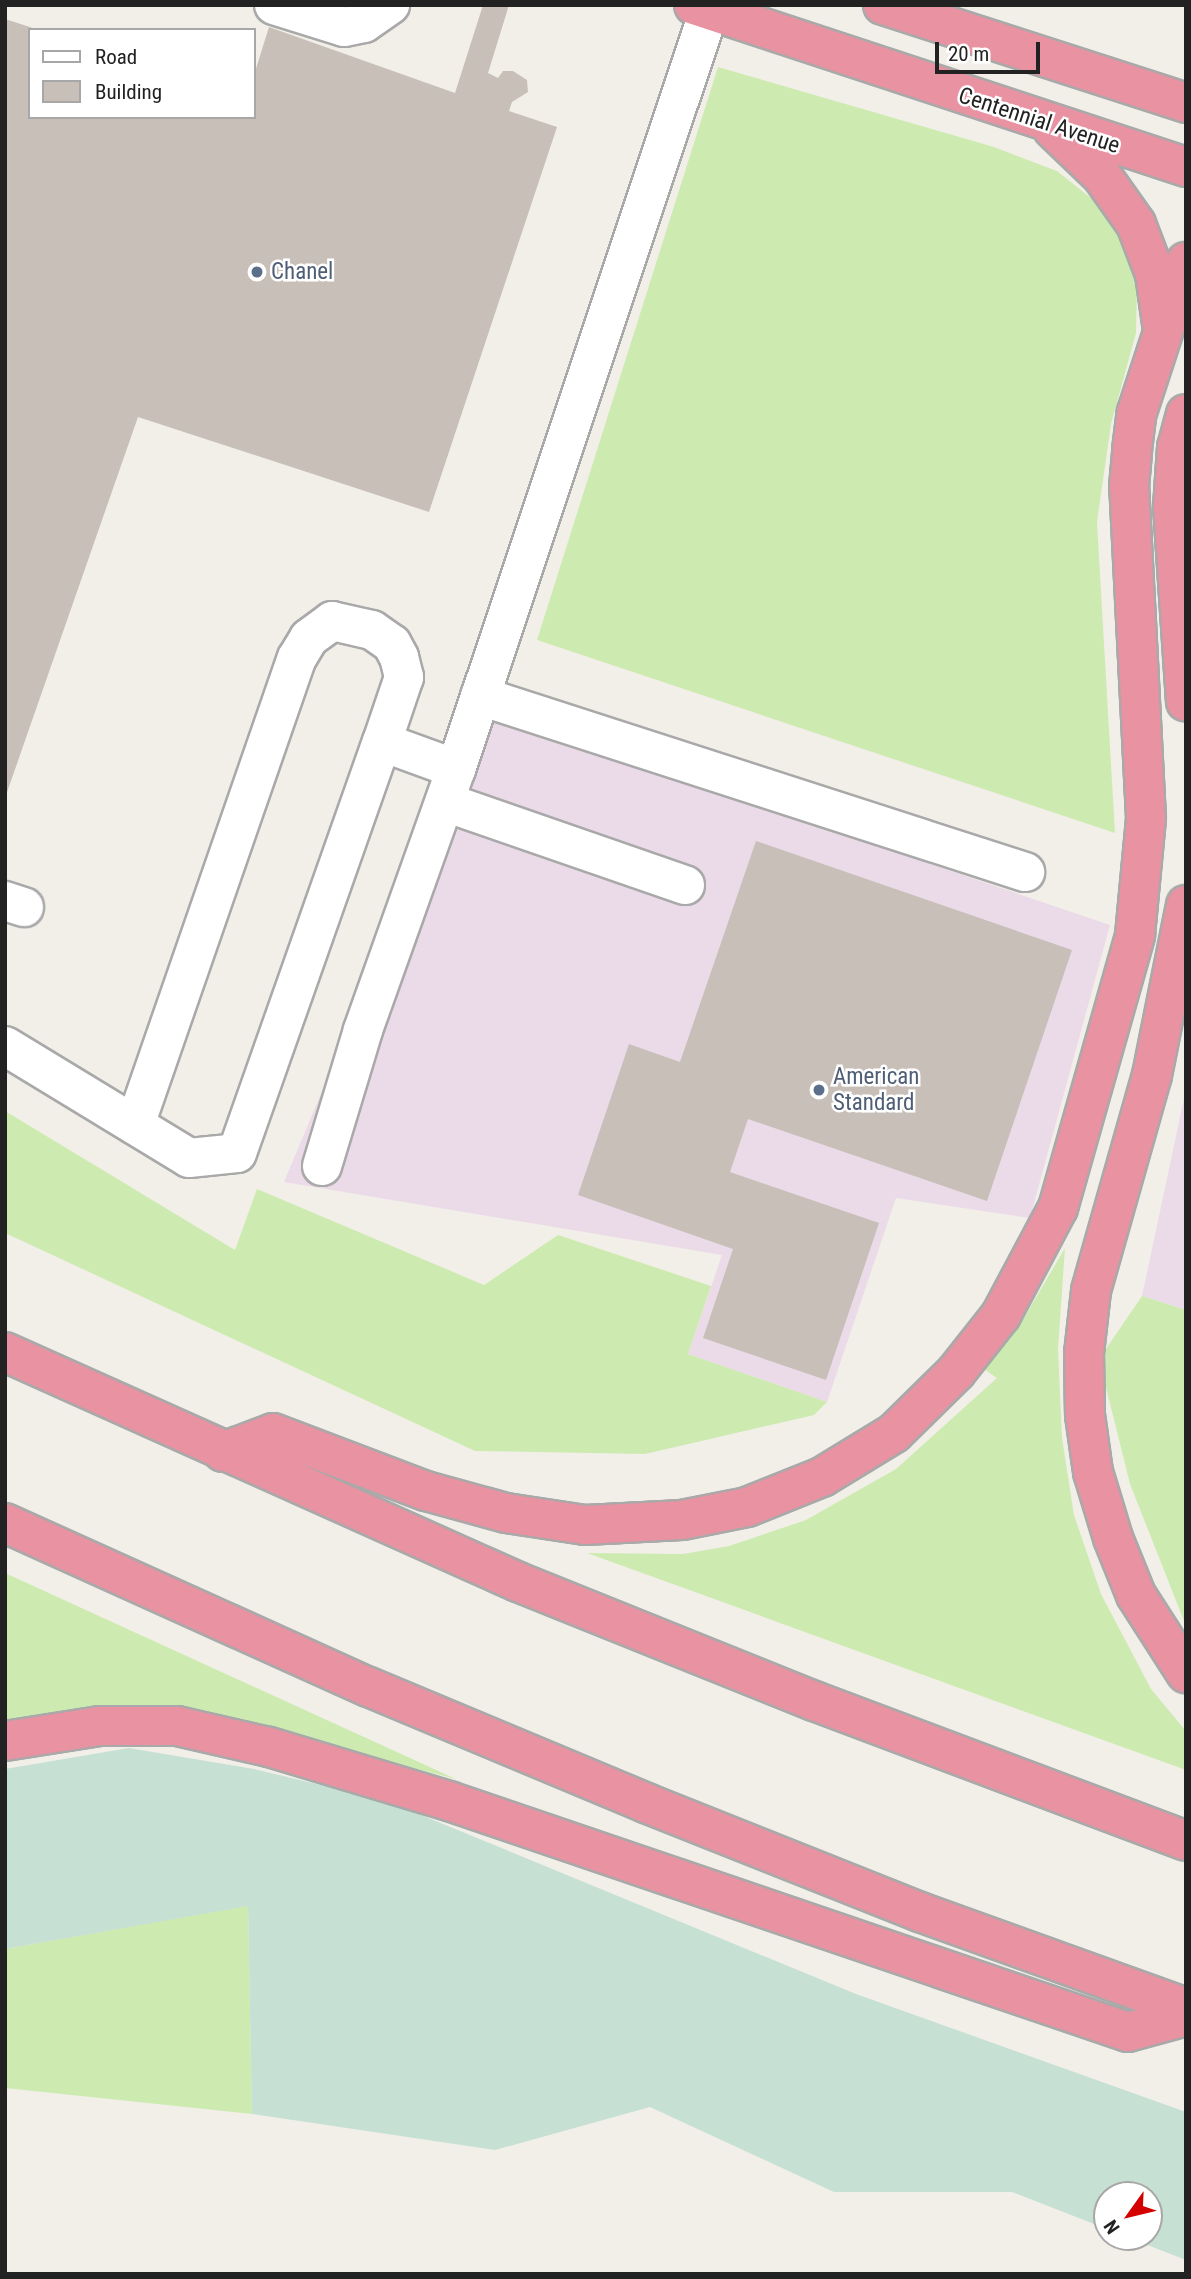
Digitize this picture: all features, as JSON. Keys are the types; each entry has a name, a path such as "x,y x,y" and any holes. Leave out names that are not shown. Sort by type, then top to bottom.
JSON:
{"highway":[{"path":"883,5 1186,103"},
{"name":"Centennial Avenue","path":"705,7 1050,125 1186,167"},
{"path":"1050,125 1102,176 1136,224 1155,274 1163,329"},
{"path":"223,1452 273,1433 426,1490 506,1513 584,1525 682,1520 747,1507 822,1477 894,1433 956,1372 1001,1315 1058,1208 1135,935 1146,818 1129,488 1138,412 1186,262"},
{"path":"1186,414 1177,447 1173,507 1186,702"},
{"path":"1186,905 1152,1075 1091,1291 1084,1353 1085,1415 1093,1472 1113,1538 1136,1595 1186,1673"},
{"path":"5,1352 518,1582 814,1701 1186,1841"},
{"path":"5,1523 356,1682 646,1803 920,1912 1186,2008"},
{"path":"5,1741 100,1726 177,1726 243,1741 449,1801 1128,2032 1186,2016"}],"lane":[{"path":"274,5 344,27 364,23 390,5"},
{"path":"322,1166 375,994 451,786 705,7"},
{"path":"5,1046 135,1125 190,1158 237,1153 404,677 399,657 392,644 372,629 332,621 309,638 297,658 135,1125"},
{"path":"480,696 1025,872"},
{"path":"382,742 451,786 685,885"}],"shaded area":[{"path":"481,712 1110,925 1030,1218 896,1198 827,1402 688,1354 722,1255 284,1182"},
{"path":"1186,1089 1186,1310 1142,1296"}],"green space":[{"path":"718,67 994,147 1057,171 1091,198 1118,233 1137,287 1136,333 1111,424 1097,522 1115,833 537,640"},
{"path":"5,1111 235,1250 257,1189 484,1285 558,1235 711,1286 688,1354 827,1402 814,1415 645,1454 475,1451 5,1233"},
{"path":"1065,1248 1058,1349 1062,1438 1074,1515 1101,1594 1151,1689 1186,1731 1186,1770 587,1553 683,1554 729,1546 806,1520 896,1469 997,1378 984,1369 1024,1318"},
{"path":"1142,1296 1186,1310 1186,1626 1130,1484 1099,1359"},
{"path":"5,1573 456,1779 307,1741 5,1726"},
{"path":"129,1748 254,1769 387,1801 856,1994 1186,2112 1186,2260 1163,2251 1163,2181 1093,2181 1093,2224 1012,2192 834,2192 650,2107 495,2150 252,2114 248,1906 5,1949 5,1769"},
{"path":"248,1905 252,2114 5,2088 5,1949"}],"building":[{"name":"Chanel","path":"483,5 509,5 488,73 498,78 503,71 513,71 527,80 528,92 512,102 509,111 557,127 429,512 138,417 5,798 5,19 33,28 28,28 28,119 256,119 256,69 269,27 455,93"},
{"name":"American Standard","path":"756,841 1072,950 987,1201 748,1119 730,1172 879,1223 826,1380 703,1338 733,1249 578,1195 629,1044 680,1062"}],"place":[{"name":"Chanel","path":"257,272"},
{"name":"American Standard","path":"819,1090"}]}
